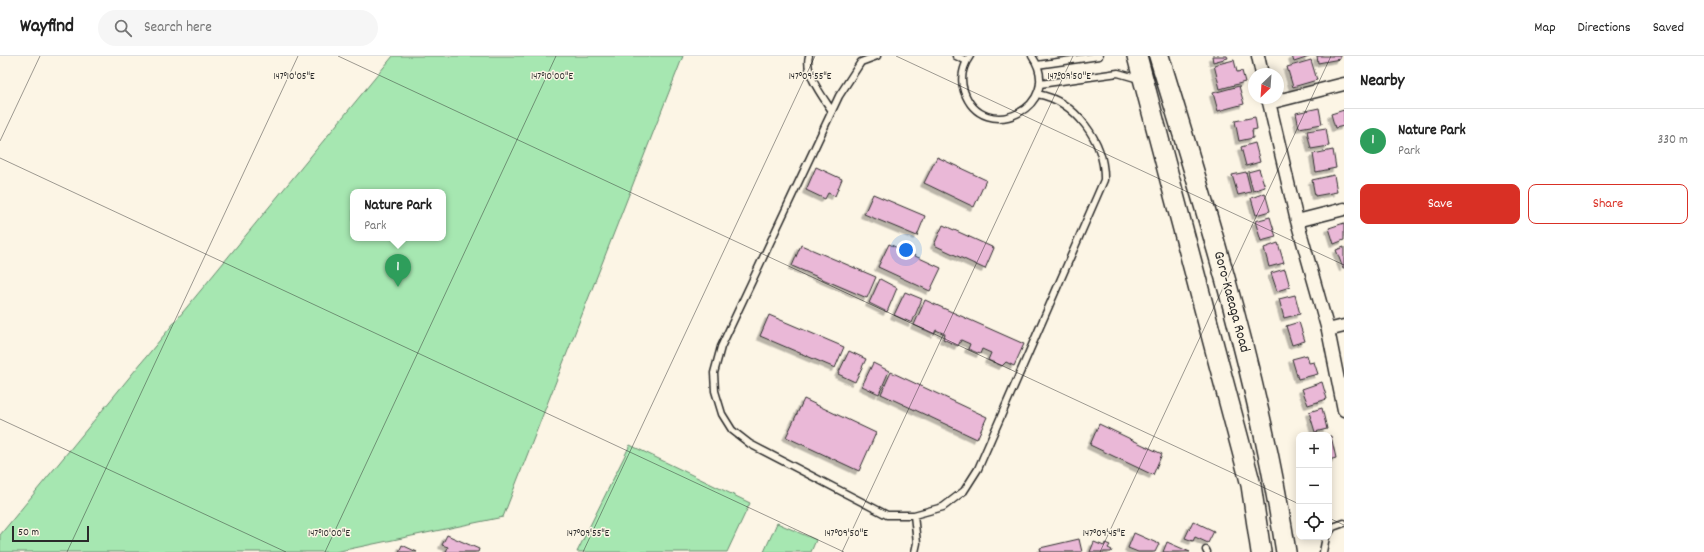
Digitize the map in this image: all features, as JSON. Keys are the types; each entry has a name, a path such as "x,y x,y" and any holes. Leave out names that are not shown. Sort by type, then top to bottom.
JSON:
{"main road":[{"name":"Goro-Kaeaga Road","path":"1136,56 1251,485 1261,552"},
{"name":"Goro-Kaeaga Road","path":"1159,56 1206,208 1261,415 1276,486 1286,552"}],"street":[{"path":"1258,56 1261,68"},
{"path":"1284,97 1344,84"},
{"path":"1269,104 1297,221 1328,330 1344,410"},
{"path":"1297,221 1344,209"},
{"path":"1328,330 1344,326"}],"lane":[{"path":"809,56 808,60 814,83 832,112"},
{"path":"877,56 861,62 852,74 832,112 721,347 714,373 715,391 722,414 732,430 750,444 887,515 914,515 943,507 964,490 978,469 1104,180 1104,172 1096,144 1084,124 1062,103 1037,94"},
{"path":"956,56 968,58 962,79 967,98 973,106 989,116 1009,118 1018,115 1030,106 1037,94 1040,84 1038,66 1032,56"},
{"path":"1038,66 1100,56"},
{"path":"1040,84 1118,73 1138,78 1144,84"},
{"path":"914,515 917,543 915,552"},
{"path":"1332,528 1344,523"},
{"path":"1323,552 1325,540"}],"green space":[{"path":"393,56 683,56 503,517 335,552 0,552 0,535"},
{"path":"630,445 750,503 727,552 577,552"},
{"path":"777,523 816,540 811,552 764,552"}],"building":[{"path":"1212,56 1227,56 1228,58 1213,62"},
{"path":"1292,56 1308,56 1309,57 1294,62"},
{"path":"1317,56 1340,56 1340,59 1318,63"},
{"path":"1234,60 1237,72 1242,71 1245,82 1220,89 1214,65"},
{"path":"1311,60 1317,80 1293,87 1287,67"},
{"path":"1239,86 1244,104 1218,111 1213,93"},
{"path":"1319,108 1322,124 1299,128 1296,113"},
{"path":"1344,110 1344,126 1335,128 1331,114"},
{"path":"1255,117 1257,129 1252,130 1253,138 1239,141 1235,121"},
{"path":"1326,128 1329,146 1311,149 1307,131"},
{"path":"1255,143 1260,162 1246,166 1241,147"},
{"path":"1333,150 1336,168 1316,172 1313,154"},
{"path":"937,157 986,180 974,207 924,183"},
{"path":"816,167 842,179 835,196 828,193 825,199 806,190"},
{"path":"1259,169 1265,187 1253,191 1248,172"},
{"path":"1246,172 1251,192 1238,195 1232,175"},
{"path":"1334,175 1337,192 1315,196 1312,180"},
{"path":"1265,193 1270,211 1256,215 1251,198"},
{"path":"873,194 925,216 917,236 864,214"},
{"path":"1270,217 1276,237 1261,241 1255,221"},
{"path":"1344,223 1344,240 1334,244 1329,228"},
{"path":"943,225 994,248 985,269 934,245"},
{"path":"1278,243 1284,263 1269,267 1264,248"},
{"path":"889,244 941,268 930,291 878,267"},
{"path":"801,245 876,277 867,298 792,266"},
{"path":"1344,247 1344,268 1343,268 1336,250"},
{"path":"1285,269 1290,287 1277,291 1271,273"},
{"path":"880,279 897,288 887,312 869,303"},
{"path":"905,292 922,299 912,323 894,315"},
{"path":"1295,295 1300,314 1284,318 1279,299"},
{"path":"925,300 1024,344 1014,366 1006,362 1002,366 988,360 991,353 982,349 980,354 968,349 970,344 961,340 958,346 943,339 945,334 936,330 934,334 914,325"},
{"path":"769,315 844,347 835,368 760,336"},
{"path":"1299,322 1305,341 1292,345 1286,326"},
{"path":"849,351 866,359 855,382 838,374"},
{"path":"1307,355 1309,363 1314,362 1318,374 1298,379 1292,359"},
{"path":"873,363 889,371 879,394 862,386"},
{"path":"891,372 987,417 977,439 881,394"},
{"path":"1322,382 1327,399 1308,405 1302,389"},
{"path":"804,399 876,433 859,471 786,437"},
{"path":"1322,408 1327,429 1315,432 1309,412"},
{"path":"1099,424 1162,454 1153,475 1090,445"},
{"path":"1332,440 1336,458 1332,459"},
{"path":"1193,521 1214,531 1208,543 1195,537 1193,541 1185,538"},
{"path":"1134,533 1159,544 1155,552 1138,552 1128,548"},
{"path":"447,535 479,549 478,552 446,552 448,547 442,545"},
{"path":"1079,539 1082,552 1041,552 1040,548"},
{"path":"1094,542 1104,546 1105,543 1110,545 1108,548 1112,550 1111,552 1090,552"},
{"path":"1167,542 1190,552 1163,552"},
{"path":"402,545 417,552 399,552"}],"place":[{"name":"Nature Park","path":"398,287"}]}
